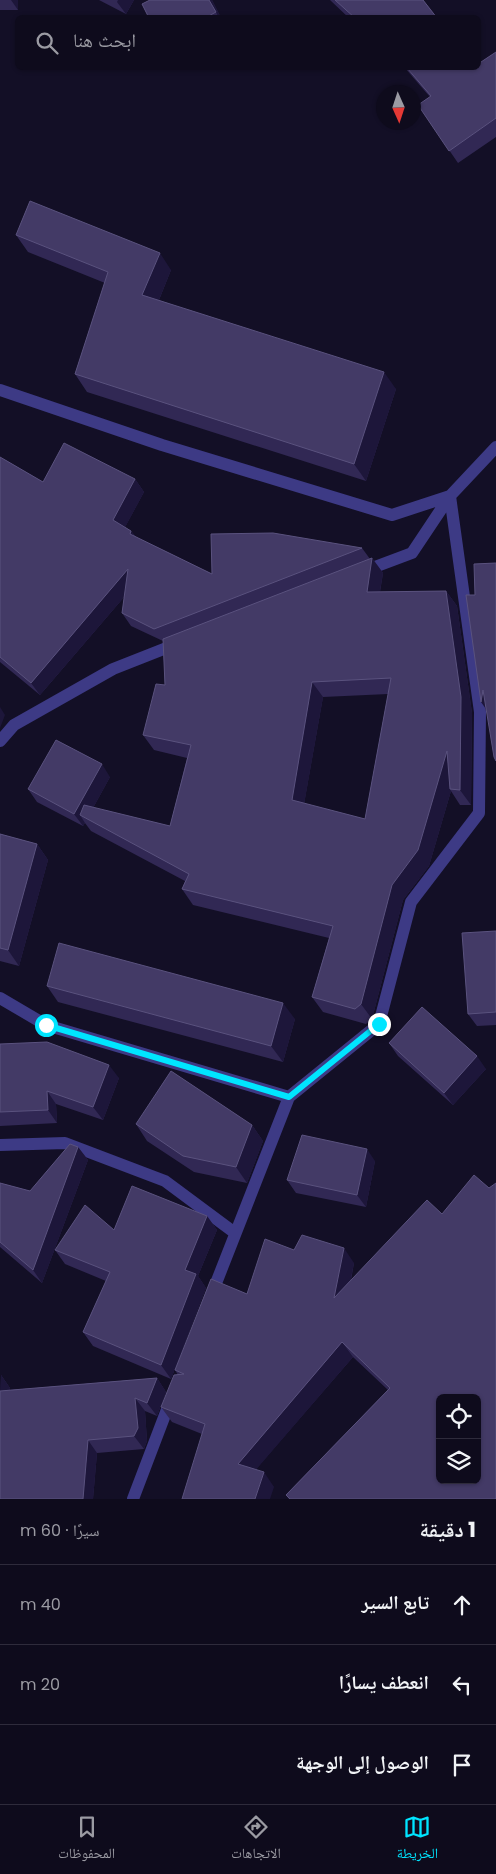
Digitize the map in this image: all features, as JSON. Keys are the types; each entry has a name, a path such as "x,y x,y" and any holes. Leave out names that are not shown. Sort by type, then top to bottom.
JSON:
{"street":[{"path":"0,390 162,445 392,515 450,496"},
{"path":"350,577 412,553 450,496 496,446"},
{"path":"207,1306 289,1097 379,1024 411,902 479,813 480,712 450,496"},
{"path":"0,741 14,725 113,669 187,640"},
{"path":"0,998 46,1025 289,1097"},
{"path":"0,1145 65,1143 165,1181 235,1233"},
{"path":"133,1499 176,1387"}],"building":[{"path":"150,0 209,0 216,12 210,15 148,15 142,4"},
{"path":"335,0 423,0 435,15 352,15"},
{"path":"496,52 496,118 449,151 421,109 421,103 431,96 409,70 481,70 481,62"},
{"path":"30,201 160,253 142,295 384,372 354,464 75,374 108,272 16,235"},
{"path":"64,443 135,479 113,520 131,531 130,534 212,574 211,534 273,533 362,548 154,629 122,613 128,569 31,683 0,657 0,457 43,482"},
{"path":"372,558 367,592 446,591 461,697 460,790 450,789 447,751 418,850 392,885 361,1004 355,1009 312,997 333,926 182,889 189,874 80,815 84,805 170,826 191,745 143,735 156,684 165,685 163,639","holes":["391,678 365,819 292,800 312,682"]},
{"path":"496,563 496,761 483,690 481,702 466,595 475,595 474,564"},
{"path":"56,740 102,764 74,814 28,789"},
{"path":"0,834 37,844 8,950 0,948"},
{"path":"496,931 496,1012 468,1014 462,933"},
{"path":"59,943 283,1003 271,1046 47,986"},
{"path":"422,1007 477,1056 444,1093 389,1043"},
{"path":"47,1042 109,1065 93,1107 47,1091 48,1110 0,1112 0,1044"},
{"path":"171,1071 252,1125 236,1167 183,1156 136,1124"},
{"path":"302,1135 367,1149 357,1195 287,1180"},
{"path":"70,1144 78,1147 33,1270 0,1242 0,1183 30,1191"},
{"path":"474,1175 489,1188 496,1183 496,1499 290,1499 286,1495 390,1388 342,1342 238,1464 264,1472 255,1499 182,1499 205,1424 161,1407 174,1375 184,1374 175,1370 211,1279 247,1294 265,1239 294,1250 302,1235 344,1248 334,1298 427,1200 442,1214"},
{"path":"132,1186 207,1216 185,1270 196,1274 161,1365 83,1332 110,1272 55,1250 85,1205 114,1230"},
{"path":"157,1378 147,1403 135,1398 138,1428 134,1436 88,1440 83,1499 0,1499 0,1391"}],"route":[{"path":"46,1025 289,1097 379,1024"}]}
